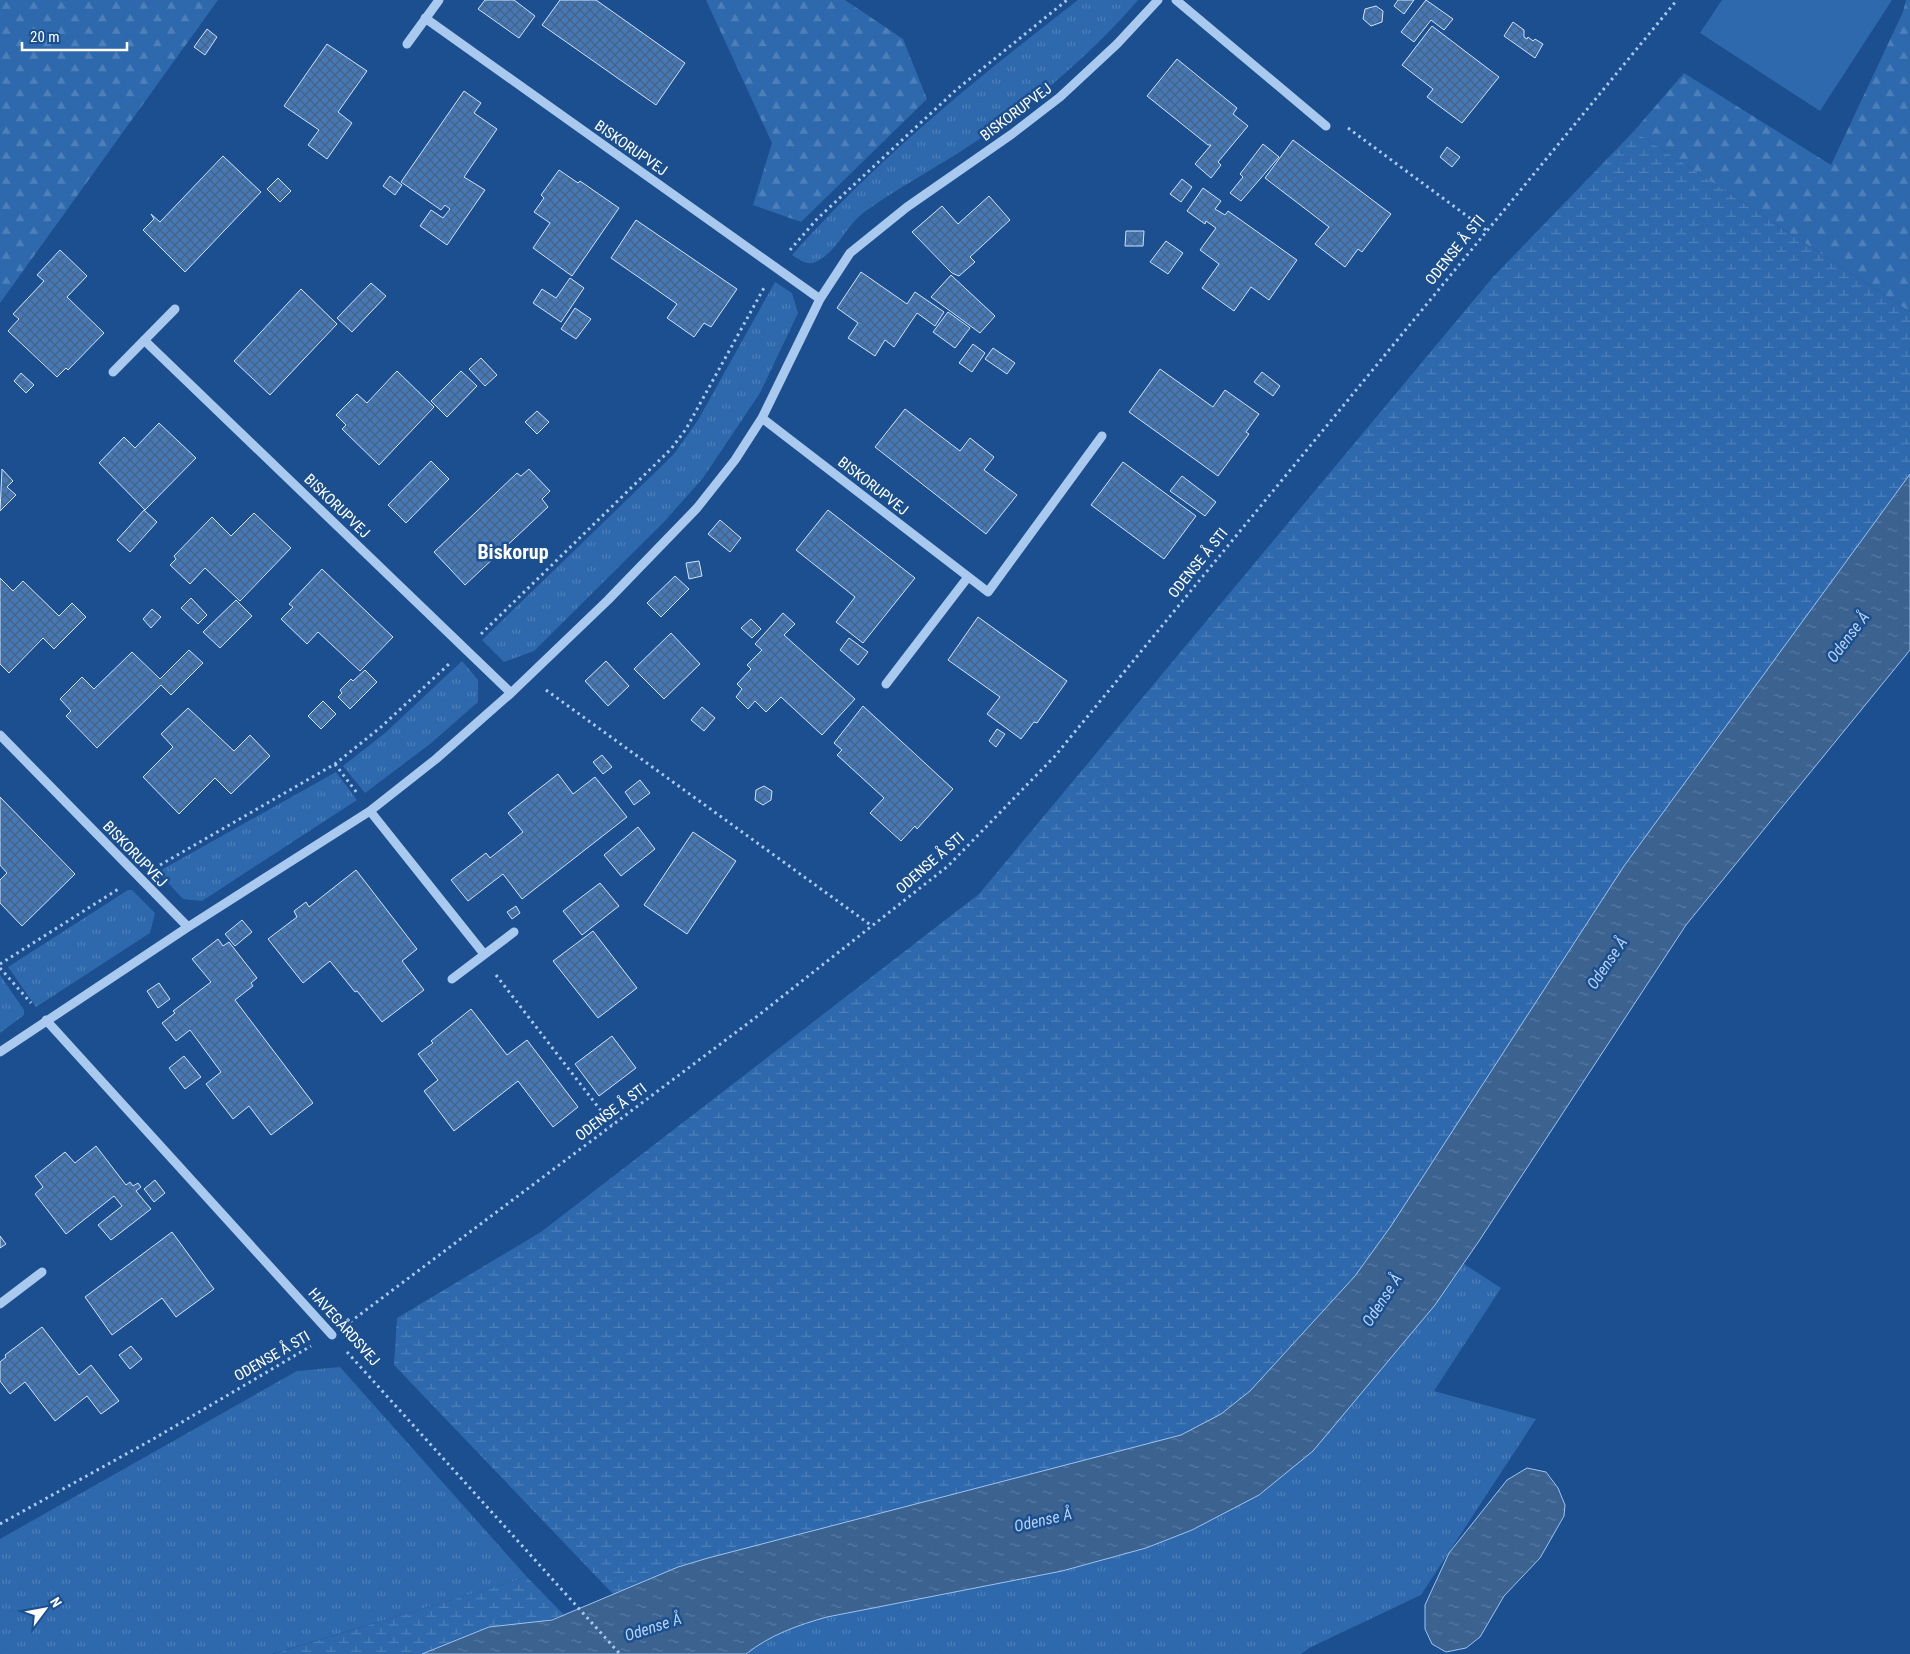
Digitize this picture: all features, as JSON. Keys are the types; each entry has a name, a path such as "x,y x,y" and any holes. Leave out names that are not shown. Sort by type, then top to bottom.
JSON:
{"street":[{"path":"407,44 439,0"},
{"name":"BISKORUPVEJ","path":"0,1052 188,927 370,811 436,759 511,693 608,600 697,508 735,460 762,418 820,299 850,253 907,207 1012,134 1060,97 1117,44 1158,0"},
{"path":"1176,0 1326,126"},
{"name":"BISKORUPVEJ","path":"425,18 820,299"},
{"path":"113,372 174,309"},
{"name":"BISKORUPVEJ","path":"144,340 511,693"},
{"name":"BISKORUPVEJ","path":"762,418 988,592 1102,436"},
{"path":"886,684 968,576"},
{"name":"BISKORUPVEJ","path":"0,735 188,927"},
{"path":"370,811 482,956"},
{"path":"452,978 514,932"},
{"name":"HAVEGÅRDSVEJ","path":"46,1020 332,1335"},
{"path":"0,1304 42,1272"}],"path":[{"path":"46,1020 0,966 138,876 335,764 381,727 466,649 671,449 686,429 775,267 817,219 956,90 1067,0"},
{"name":"ODENSE Å STI","path":"0,1524 155,1438 332,1335 356,1319 612,1125 948,866 1055,756 1677,0"},
{"path":"1326,126 1339,122 1486,230"},
{"path":"527,677 872,926"},
{"path":"335,764 370,811"},
{"path":"482,956 612,1125"},
{"name":"HAVEGÅRDSVEJ","path":"332,1335 620,1654"}],"green space":[{"path":"0,0 218,0 0,303"},
{"path":"706,0 845,0 903,39 927,99 801,222 753,205 772,143"},
{"path":"1078,0 1138,0 1079,61 1057,80 1013,116 863,213 824,257 810,263 804,262 792,255 858,186 893,153 1003,59"},
{"path":"1722,0 1892,0 1820,111 1700,33"},
{"path":"1906,0 1910,0 1910,312 1634,131 1684,73 1831,165 1903,12"},
{"path":"1634,131 1910,312 1910,474 1624,866 1391,1226 1355,1276 1250,1391 1221,1414 1181,1435 708,1558 678,1567 613,1594 394,1365 397,1318 541,1232 979,894 1493,277"},
{"path":"775,282 792,293 798,313 760,393 703,478 664,522 534,651 504,662 482,640 674,454 698,420"},
{"path":"462,661 478,680 478,702 430,744 365,793 343,766 385,733"},
{"path":"336,772 357,800 202,901 183,899 159,873 163,869"},
{"path":"128,890 132,890 155,913 150,933 36,1007 8,967"},
{"path":"0,975 24,1010 24,1015 0,1033"},
{"path":"1464,1264 1501,1288 1434,1391 1536,1419 1421,1595 1311,1647 1301,1654 746,1654 765,1641 785,1631 827,1617 1062,1571 1146,1548 1192,1530 1259,1495 1435,1305"},
{"path":"340,1367 527,1577 272,1654 0,1654 0,1539 297,1371"},
{"path":"527,1577 564,1615 540,1622 489,1627 422,1654 273,1654"}],"water":[{"name":"Odense Å","path":"1910,474 1910,650 1686,925 1435,1305 1313,1451 1259,1495 1192,1530 1146,1548 1062,1571 827,1617 785,1631 765,1641 746,1654 422,1654 489,1627 552,1620 678,1567 1181,1435 1221,1414 1250,1391 1355,1276 1391,1226 1624,866"},
{"path":"1527,1468 1546,1472 1558,1488 1565,1505 1564,1516 1540,1558 1504,1596 1480,1637 1466,1648 1446,1652 1432,1644 1425,1629 1425,1605 1449,1553 1507,1480"}],"building":[{"path":"485,0 514,0 535,16 519,38 478,9"},
{"path":"560,0 596,0 685,63 656,105 542,25"},
{"path":"1398,0 1414,0 1404,14 1394,6"},
{"path":"1426,0 1453,19 1444,30 1431,20 1414,42 1401,32"},
{"path":"1376,6 1383,11 1382,22 1371,26 1363,19 1365,9"},
{"path":"1513,22 1524,30 1524,37 1527,39 1528,37 1533,41 1535,39 1543,44 1535,58 1504,36"},
{"path":"1432,26 1499,77 1462,123 1427,97 1433,89 1402,65"},
{"path":"207,29 217,37 205,55 194,47"},
{"path":"327,44 367,71 338,112 352,123 327,159 308,145 319,130 284,106"},
{"path":"1177,59 1237,108 1233,114 1248,126 1218,162 1221,165 1211,178 1195,164 1211,145 1208,145 1147,96"},
{"path":"464,91 481,103 474,113 497,129 464,177 485,190 447,245 420,226 431,210 443,218 450,209 445,205 441,210 401,182"},
{"path":"1293,140 1391,214 1362,252 1358,249 1345,267 1315,244 1329,227 1265,178"},
{"path":"1263,144 1279,157 1241,201 1230,193 1243,177 1240,174"},
{"path":"1447,147 1460,157 1452,167 1440,157"},
{"path":"223,156 261,192 185,272 143,230 154,219 151,214 160,222"},
{"path":"559,170 578,183 580,181 619,208 572,276 533,248 550,223 534,212 544,198 541,195"},
{"path":"390,176 402,185 395,195 383,186"},
{"path":"278,178 291,191 280,202 267,189"},
{"path":"1182,179 1192,187 1181,202 1170,194"},
{"path":"1203,188 1221,201 1215,209 1225,215 1228,211 1297,260 1269,300 1251,287 1234,311 1202,288 1219,264 1200,250 1216,228 1206,221 1205,224 1187,211"},
{"path":"989,196 1010,220 970,257 975,262 959,276 952,273 912,232 942,206 958,224"},
{"path":"636,220 737,289 711,327 704,323 694,337 667,318 677,304 611,258"},
{"path":"1126,231 1144,231 1143,246 1125,246"},
{"path":"1166,241 1183,253 1168,274 1150,262"},
{"path":"60,250 87,276 67,297 104,333 68,370 66,368 57,377 8,331 19,319 13,314 44,281 37,275"},
{"path":"861,272 907,304 915,292 944,312 935,326 917,313 894,347 885,340 875,356 848,338 858,323 837,308"},
{"path":"951,275 995,316 980,333 931,297"},
{"path":"570,278 584,288 561,322 533,303 542,289 556,298"},
{"path":"371,283 386,296 352,332 337,318"},
{"path":"301,289 337,324 270,395 234,361"},
{"path":"575,308 591,319 576,339 561,329"},
{"path":"948,312 970,328 955,348 933,332"},
{"path":"973,344 985,353 972,372 959,363"},
{"path":"993,348 1015,363 1007,374 985,359"},
{"path":"481,358 497,375 485,386 469,369"},
{"path":"1160,369 1213,407 1225,390 1259,414 1246,432 1249,434 1218,476 1129,412"},
{"path":"397,371 434,407 379,465 342,429 346,425 336,415 357,394 367,403"},
{"path":"461,371 477,386 447,417 431,401"},
{"path":"1262,372 1280,386 1273,396 1254,382"},
{"path":"21,373 34,385 26,393 14,381"},
{"path":"905,409 960,451 970,438 994,457 984,470 1017,495 986,534 875,447"},
{"path":"537,411 549,422 537,434 525,422"},
{"path":"159,423 196,458 145,510 99,463 124,437 135,448"},
{"path":"431,461 449,479 406,523 388,505"},
{"path":"1123,462 1196,516 1164,559 1091,505"},
{"path":"2,469 13,481 7,487 16,495 0,511"},
{"path":"529,469 550,491 542,499 548,507 465,585 434,552 517,473 521,476"},
{"path":"1182,476 1216,502 1205,516 1170,491"},
{"path":"144,510 157,522 130,552 117,540"},
{"path":"828,510 915,578 863,643 836,622 855,597 796,550"},
{"path":"254,513 291,548 240,601 205,568 190,584 170,565 176,559 174,556 212,517 231,536"},
{"path":"720,520 741,538 730,552 708,534"},
{"path":"699,561 702,576 689,579 686,563"},
{"path":"322,569 393,637 360,671 318,632 307,644 281,619 293,607 289,604"},
{"path":"675,576 689,589 661,617 647,603"},
{"path":"0,578 13,591 23,581 59,616 72,603 86,617 54,649 43,638 9,673 0,664"},
{"path":"191,598 207,615 198,624 181,608"},
{"path":"236,600 252,616 220,648 203,632"},
{"path":"152,609 161,617 151,628 143,619"},
{"path":"783,613 795,624 784,635 855,699 822,735 781,697 766,712 755,701 748,709 736,697 742,689 737,684 751,669 747,665 762,650 755,644"},
{"path":"978,617 1067,681 1037,723 1034,722 1021,739 987,714 1000,697 948,660"},
{"path":"751,619 761,629 752,638 741,628"},
{"path":"671,633 700,664 664,699 634,669"},
{"path":"849,638 868,652 858,665 840,650"},
{"path":"189,650 203,663 171,695 161,685 97,748 66,716 71,711 60,699 82,677 94,689 132,652 160,679"},
{"path":"606,661 629,686 608,706 585,681"},
{"path":"365,670 377,682 350,709 338,697 342,693 340,690 351,679 353,681"},
{"path":"323,701 336,714 321,729 308,716"},
{"path":"863,706 953,789 917,829 915,826 901,841 870,813 884,798 837,755 842,750 834,743"},
{"path":"702,707 715,718 704,731 691,720"},
{"path":"188,708 234,751 250,735 270,756 231,794 215,778 179,814 143,777 173,747 161,734"},
{"path":"997,729 1005,734 996,747 989,741"},
{"path":"602,755 612,767 603,774 593,762"},
{"path":"558,774 573,794 595,777 627,817 522,899 503,874 468,901 451,880 486,853 490,858 523,832 508,813"},
{"path":"640,780 650,793 634,805 625,792"},
{"path":"764,786 772,791 771,800 763,805 755,800 756,790"},
{"path":"0,797 75,874 22,926 0,903 0,880 7,873 0,865"},
{"path":"638,827 655,849 621,876 604,855"},
{"path":"693,832 736,861 687,934 644,905"},
{"path":"356,870 417,949 402,961 424,990 382,1022 330,961 303,983 268,939 297,917 294,911 306,902 309,907"},
{"path":"600,883 619,906 582,935 563,911"},
{"path":"516,906 520,913 512,919 507,912"},
{"path":"242,920 252,932 235,946 225,934"},
{"path":"593,931 637,988 598,1018 553,961"},
{"path":"218,939 223,946 229,942 257,978 251,983 253,986 235,1000 313,1103 271,1135 249,1106 233,1119 206,1084 221,1072 190,1030 176,1041 162,1023 175,1013 173,1011 211,982 192,959"},
{"path":"159,983 170,999 158,1008 147,991"},
{"path":"471,1009 507,1055 527,1040 578,1107 553,1127 518,1081 454,1131 424,1091 438,1080 418,1054"},
{"path":"612,1036 636,1068 599,1096 575,1064"},
{"path":"184,1056 201,1077 185,1089 169,1068"},
{"path":"96,1146 126,1185 130,1182 133,1186 138,1183 141,1187 136,1191 151,1209 111,1240 98,1225 122,1206 114,1196 66,1234 35,1194 43,1187 35,1176 65,1152 75,1163"},
{"path":"155,1180 165,1193 154,1202 144,1189"},
{"path":"172,1232 214,1289 176,1317 162,1298 112,1335 85,1297"},
{"path":"0,1236 6,1244 0,1248"},
{"path":"42,1327 79,1375 91,1365 119,1401 101,1414 87,1396 55,1421 25,1382 10,1394 0,1381 0,1362 6,1357 5,1355"},
{"path":"131,1346 142,1359 130,1369 119,1355"}],"district":[{"name":"Biskorup","path":"513,552"}]}
